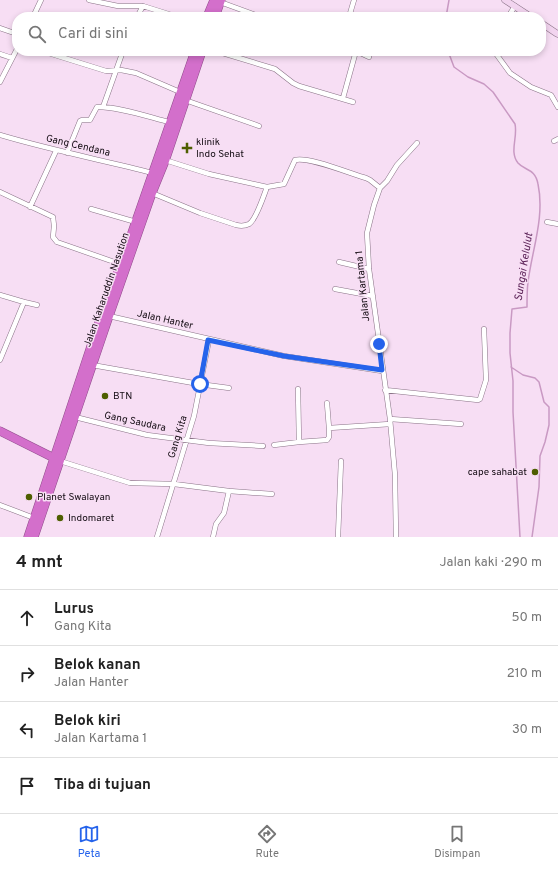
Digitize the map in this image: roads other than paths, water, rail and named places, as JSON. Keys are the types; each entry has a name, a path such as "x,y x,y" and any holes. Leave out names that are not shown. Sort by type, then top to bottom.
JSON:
{"highway":[{"path":"210,12 218,1"},
{"path":"216,12 218,1"},
{"name":"Jalan Kaharuddin Nasution","path":"34,537 100,319 153,173 162,159 169,122 193,56"},
{"name":"Jalan Kaharuddin Nasution","path":"28,537 34,518 75,417 152,193 162,159 200,56"},
{"path":"0,431 57,460"}],"street":[{"path":"35,12 40,0"},
{"path":"89,0 118,6 143,6 162,12"},
{"path":"131,5 132,0"},
{"path":"350,12 354,0"},
{"path":"505,0 524,12"},
{"path":"218,1 248,12"},
{"path":"140,12 143,6"},
{"path":"511,12 515,6"},
{"path":"546,27 558,34"},
{"path":"0,28 12,32"},
{"path":"0,54 12,58 0,82"},
{"path":"58,56 106,71 115,70 136,73 180,92"},
{"path":"103,107 121,56"},
{"path":"232,56 275,69 299,86 353,102"},
{"path":"343,98 355,56"},
{"path":"498,56 510,73 531,87 551,95 558,107"},
{"path":"185,100 259,126"},
{"path":"67,153 80,121 90,120 95,108 103,107 169,122"},
{"name":"Gang Cendana","path":"0,135 56,151 153,173"},
{"name":"Jalan Kartama 1","path":"396,537 395,475 390,419 382,370 374,296 369,269 367,234 372,211 380,188 397,165 417,143"},
{"path":"30,207 56,151"},
{"path":"162,159 208,174 267,187 284,184 295,160 298,159 311,161 366,178 380,188"},
{"path":"152,193 200,213 242,226 251,222 263,201 267,187"},
{"path":"0,192 53,217 53,237 57,242 120,264"},
{"path":"91,209 136,222"},
{"path":"547,222 558,224"},
{"path":"339,262 369,269"},
{"path":"335,289 374,296"},
{"path":"0,295 37,305"},
{"path":"0,360 24,302"},
{"name":"Jalan Hanter","path":"109,316 208,340 284,356 382,370"},
{"path":"385,390 480,399 486,380 484,329"},
{"name":"Gang Kita","path":"157,537 174,484 198,399 208,340"},
{"path":"92,365 230,388"},
{"path":"298,389 299,442"},
{"path":"274,445 328,440 329,428 327,403"},
{"name":"Gang Saudara","path":"75,417 147,435 209,443 263,446"},
{"path":"390,419 461,424"},
{"path":"329,428 390,424"},
{"path":"57,460 130,483 174,484 229,491 272,494"},
{"path":"338,537 341,461"},
{"path":"213,537 216,524 224,513 229,491"},
{"path":"0,505 34,518"}],"waterway":[{"name":"Sungai Kelulut","path":"447,12 449,0"},
{"name":"Sungai Kelulut","path":"450,56 454,67 468,77 484,84 493,92 515,124 515,159 521,166 530,170 535,175 540,196 539,221 528,282 527,307 512,309 510,333 520,537"},
{"path":"511,367 523,375 535,378 539,382 544,402 549,407 549,425 540,456 539,487 532,537"}],"place":[{"name":"klinik Indo Sehat","path":"187,148"},
{"name":"BTN","path":"105,396"},
{"name":"cape sahabat","path":"535,472"},
{"name":"Planet Swalayan","path":"29,497"},
{"name":"Indomaret","path":"60,518"}]}
